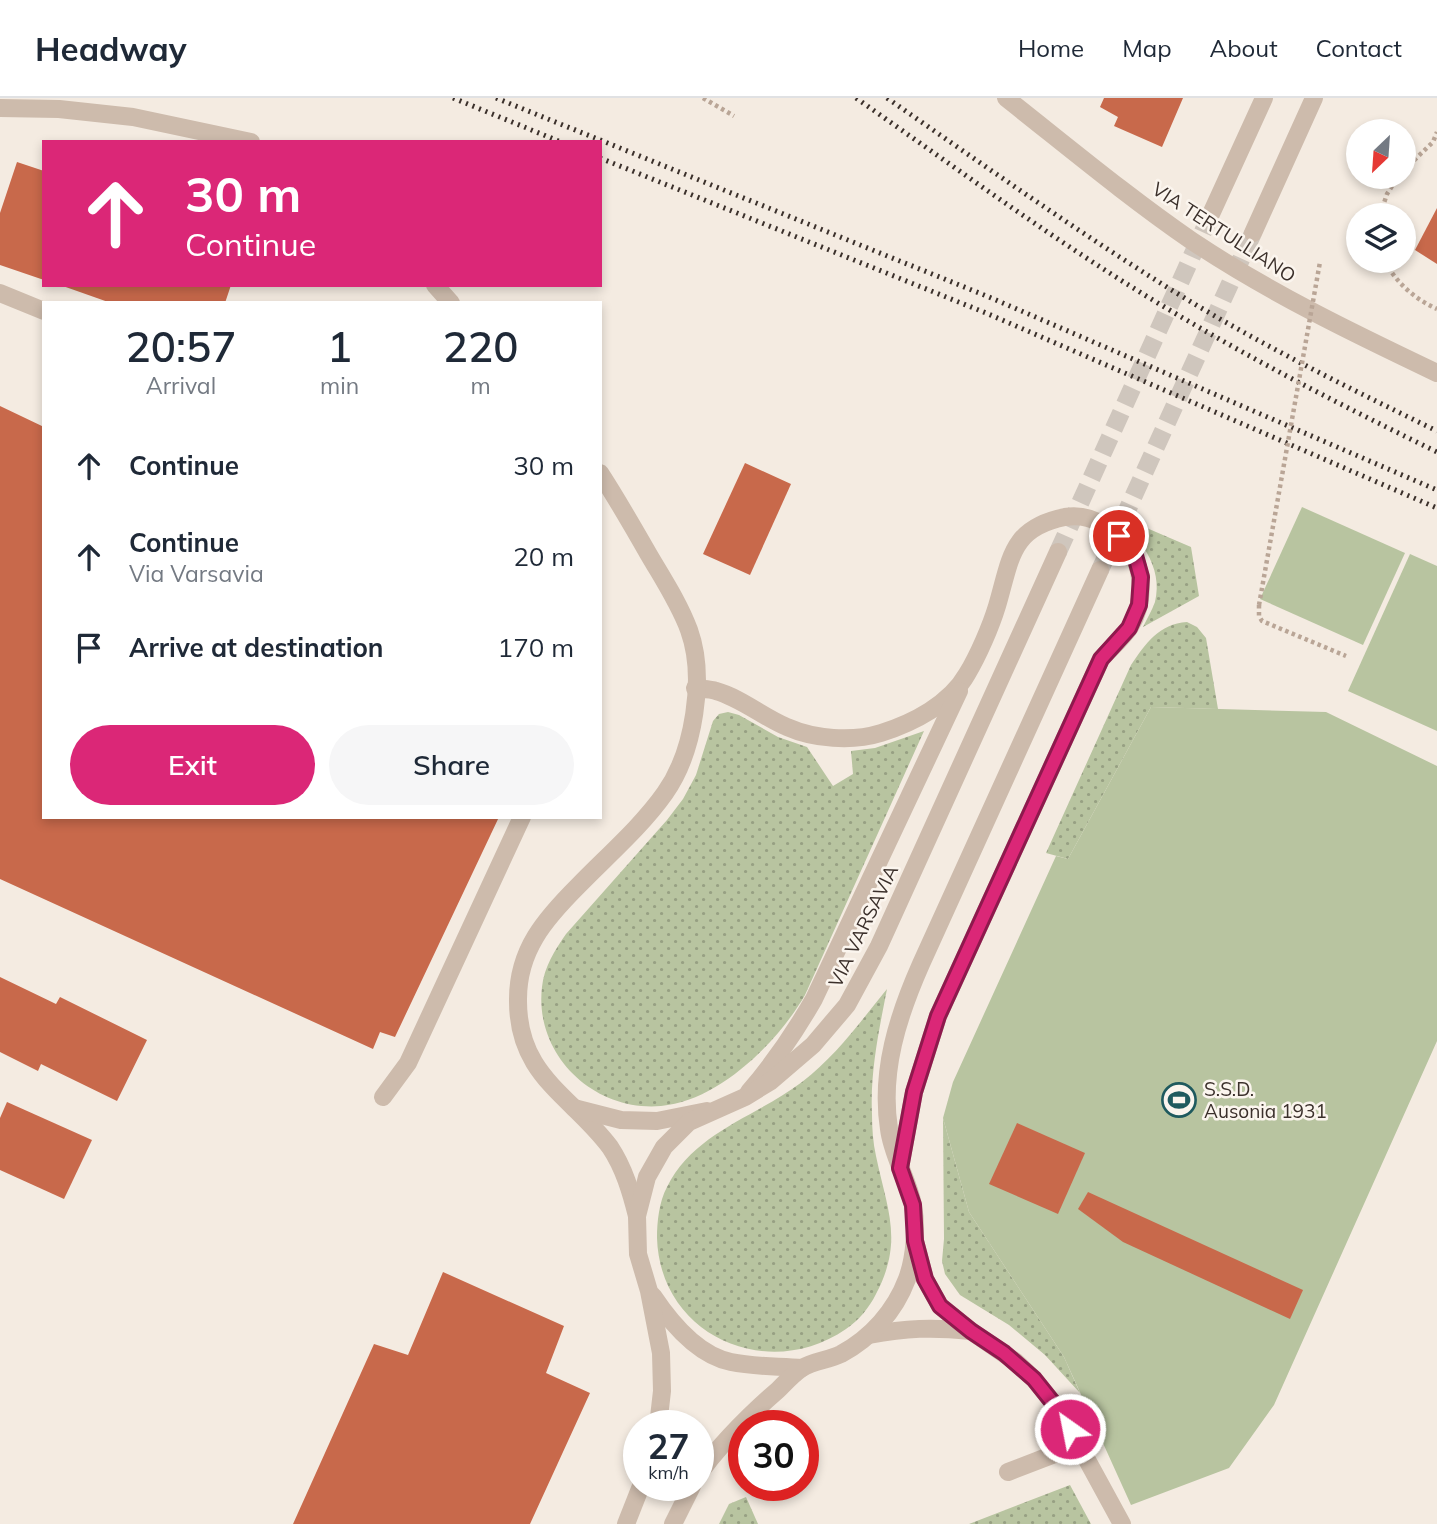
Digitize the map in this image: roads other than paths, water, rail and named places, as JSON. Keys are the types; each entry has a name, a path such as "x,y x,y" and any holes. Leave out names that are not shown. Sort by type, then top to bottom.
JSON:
{"street":[{"name":"VIA TERTULLIANO","path":"1006,98 1152,212 1238,270 1346,330 1437,373"},
{"path":"1211,214 1264,98"},
{"path":"1254,233 1314,98"},
{"path":"0,108 59,109 132,117 241,140"},
{"path":"437,287 449,301"},
{"path":"0,293 42,310"},
{"path":"602,475 690,632 695,659 692,720 685,753 665,793 550,914 540,928 523,959 517,1001 527,1050 550,1086 610,1148 628,1181 637,1216"},
{"name":"VIA VARSAVIA","path":"745,1097 771,1067 814,999 967,675 996,609 1012,553 1025,534 1045,521 1073,516 1099,521 1134,552 1141,577 1139,605 1129,628 1101,659 938,1016 914,1092 900,1168"},
{"name":"VIA VARSAVIA","path":"660,1410 662,1353 649,1290 638,1254 637,1216 647,1177 664,1147 689,1122 745,1097 771,1081 813,1045 847,1005 860,983 1058,552"},
{"name":"VIA VARSAVIA","path":"714,1455 742,1421 802,1368 840,1354 869,1335 888,1314 907,1279 915,1241 913,1205 889,1131 887,1105 890,1056 903,1005 1100,570"},
{"path":"695,688 717,691 787,727 816,736 850,737 878,734 907,724 952,693 967,675"},
{"path":"383,1097 408,1063 521,819"},
{"path":"574,1108 621,1120 657,1121 717,1109"},
{"path":"915,1241 925,1279 940,1306 971,1331 993,1344 1034,1379 1062,1414 1122,1524"},
{"name":"VIA VARSAVIA","path":"649,1290 671,1323 697,1346 718,1357 729,1362 802,1368"},
{"path":"869,1335 904,1328 936,1327 971,1331"},
{"path":"1008,1472 1078,1445"},
{"path":"626,1524 635,1501"},
{"path":"673,1524 684,1501"}],"tunnel":[{"path":"1058,552 1211,214"},
{"path":"1100,570 1253,233"}],"railway":[{"path":"453,98 556,140"},
{"path":"496,98 600,140"},
{"path":"856,98 1015,210 1137,290 1274,369 1437,452"},
{"path":"887,98 1071,225 1183,297 1277,350 1437,431"},
{"path":"602,141 989,297 1437,490"},
{"path":"602,159 986,313 1437,508"}],"place":[{"name":"S.S.D. Ausonia 1931","path":"1179,1100"}]}
